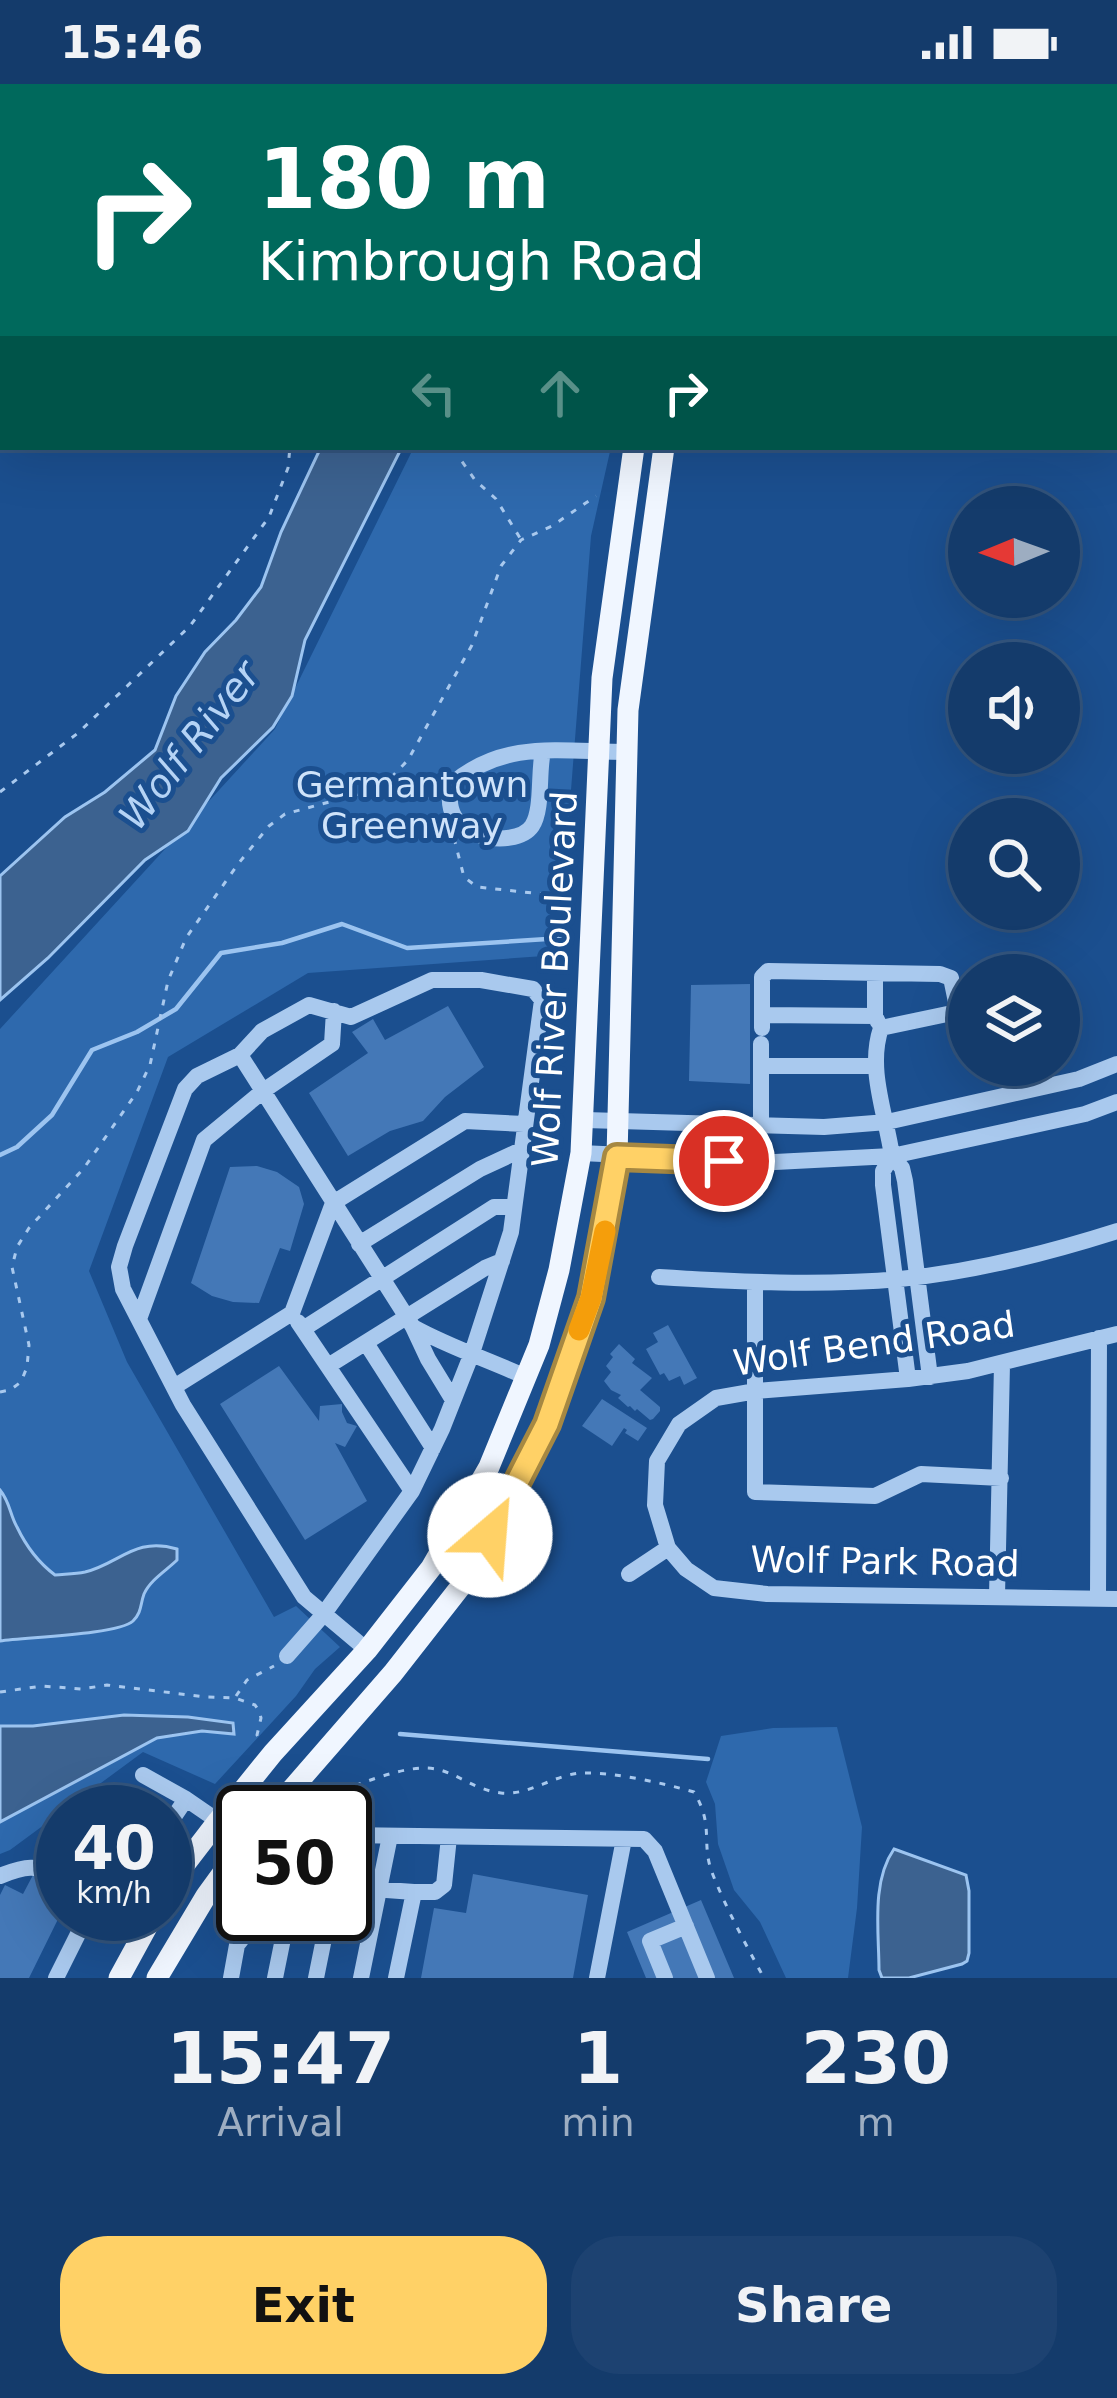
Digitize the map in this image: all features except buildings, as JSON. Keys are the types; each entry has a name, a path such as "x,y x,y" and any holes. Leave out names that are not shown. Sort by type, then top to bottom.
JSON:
{"main road":[{"name":"Wolf River Boulevard","path":"247,1785 368,1650 430,1568 489,1468 539,1345 559,1270 585,1120 602,678 634,450"},
{"name":"Wolf River Boulevard","path":"295,1785 472,1572 547,1424 591,1298 617,1157 628,710 664,450"},
{"name":"Wolf River Boulevard","path":"192,1858 216,1824"},
{"path":"157,1978 216,1881"},
{"path":"119,1978 137,1941"}],"street":[{"path":"544,751 537,812 526,832 516,837 482,836 463,828 452,816 450,789 463,775 501,756 523,751 544,751 599,752 627,752"},
{"path":"761,1125 762,977 768,971 940,974 951,978 957,1007 952,1013 878,1022 762,1029"},
{"path":"875,973 876,1066 892,1156 905,1181 930,1376"},
{"path":"287,1656 323,1616 412,1491 472,1353 511,1232 542,1000 533,989 481,980 432,980 351,1017 309,1005 262,1031 240,1055 197,1076 185,1089 119,1267 123,1289 174,1387 304,1597 323,1616 368,1650"},
{"path":"139,1319 204,1140 263,1090 332,1044 334,1011"},
{"path":"240,1055 410,1322 454,1400"},
{"path":"585,1120 824,1127 887,1122 1079,1079 1117,1064"},
{"path":"761,1066 876,1066"},
{"path":"581,1153 776,1162 892,1156 1085,1114 1117,1102"},
{"path":"174,1387 292,1313 333,1203 465,1121 524,1124"},
{"path":"359,1244 480,1168 521,1150"},
{"path":"892,1156 883,1171 908,1379"},
{"path":"303,1329 494,1207 514,1207"},
{"path":"659,1277 755,1283 895,1280 1013,1259 1117,1231"},
{"path":"328,1366 410,1322 502,1261"},
{"path":"755,1283 754,1492 875,1496 921,1474 1001,1478"},
{"path":"292,1313 412,1491"},
{"path":"410,1322 431,1337 526,1378"},
{"path":"1097,1599 1108,1336"},
{"name":"Wolf Bend Road","path":"668,1548 655,1505 657,1462 680,1424 716,1398 756,1390 930,1376 1002,1364 1108,1336"},
{"path":"366,1343 433,1448"},
{"path":"997,1596 1002,1364"},
{"path":"629,1574 668,1548"},
{"name":"Wolf Park Road","path":"668,1548 686,1569 714,1588 766,1594 1117,1599"},
{"path":"143,1775 161,1785"},
{"path":"372,1836 644,1839 655,1852 707,1978"},
{"path":"361,1978 390,1836"},
{"path":"372,1889 435,1892 444,1885 449,1837"},
{"path":"597,1978 625,1839"},
{"path":"0,1876 36,1866"},
{"path":"396,1978 414,1892"},
{"path":"665,1978 650,1941 686,1926"},
{"path":"56,1978 74,1941"},
{"path":"230,1978 241,1941"},
{"path":"275,1978 282,1941"},
{"path":"316,1978 324,1941"}],"path":[{"path":"0,792 78,733 190,626 268,517 288,468 290,450"},
{"path":"462,450 461,460 496,499 521,540"},
{"path":"0,1392 21,1382 27,1367 29,1346 12,1267 16,1247 84,1168 137,1093 150,1065 168,981 186,938 269,826 285,814 380,788 408,760 472,645 501,566 521,540 552,526 596,496"},
{"path":"386,782 399,795 444,799"},
{"path":"454,838 464,877 477,887 561,896 575,910"},
{"path":"235,1698 247,1680 287,1656"},
{"path":"0,1692 107,1685 235,1698 255,1705 261,1718 257,1735 273,1753"},
{"path":"302,1777 321,1793 331,1794 422,1767 500,1793 518,1793 580,1773 661,1782 694,1792 708,1824 711,1870 764,1978"}],"green space":[{"name":"Germantown Greenway","path":"413,450 610,450 591,536 558,955 308,973 168,1057 89,1271 127,1362 274,1617 296,1606 340,1647 315,1669 215,1784 143,1752 98,1785 36,1785 36,1831 0,1854 0,1029 275,729"},
{"path":"837,1727 862,1827 848,1978 786,1978 760,1922 734,1890 718,1844 715,1804 706,1782 721,1736 773,1728"}],"water":[{"name":"Wolf River","path":"320,450 400,450 305,640 292,696 273,727 221,778 188,831 145,860 0,1000 0,876 65,817 105,792 155,750 176,696 205,652 261,587"},
{"path":"0,1490 24,1541 55,1575 85,1572 150,1546 177,1549 177,1560 150,1584 138,1615 124,1626 0,1641"},
{"path":"124,1715 188,1717 233,1723 234,1734 202,1731 157,1738 69,1785 36,1785 36,1803 0,1822 0,1726"},
{"path":"894,1849 966,1875 967,1961 909,1978 882,1978 879,1892"}],"waterway":[{"path":"0,1155 17,1147 52,1115 92,1050 176,1009 221,953 282,943 342,924 407,948 563,938"},
{"path":"400,1734 708,1759"}],"slow traffic":[{"path":"579,1330 605,1231"}],"route":[{"path":"490,1535 547,1424 591,1298 617,1157 724,1161"}]}
